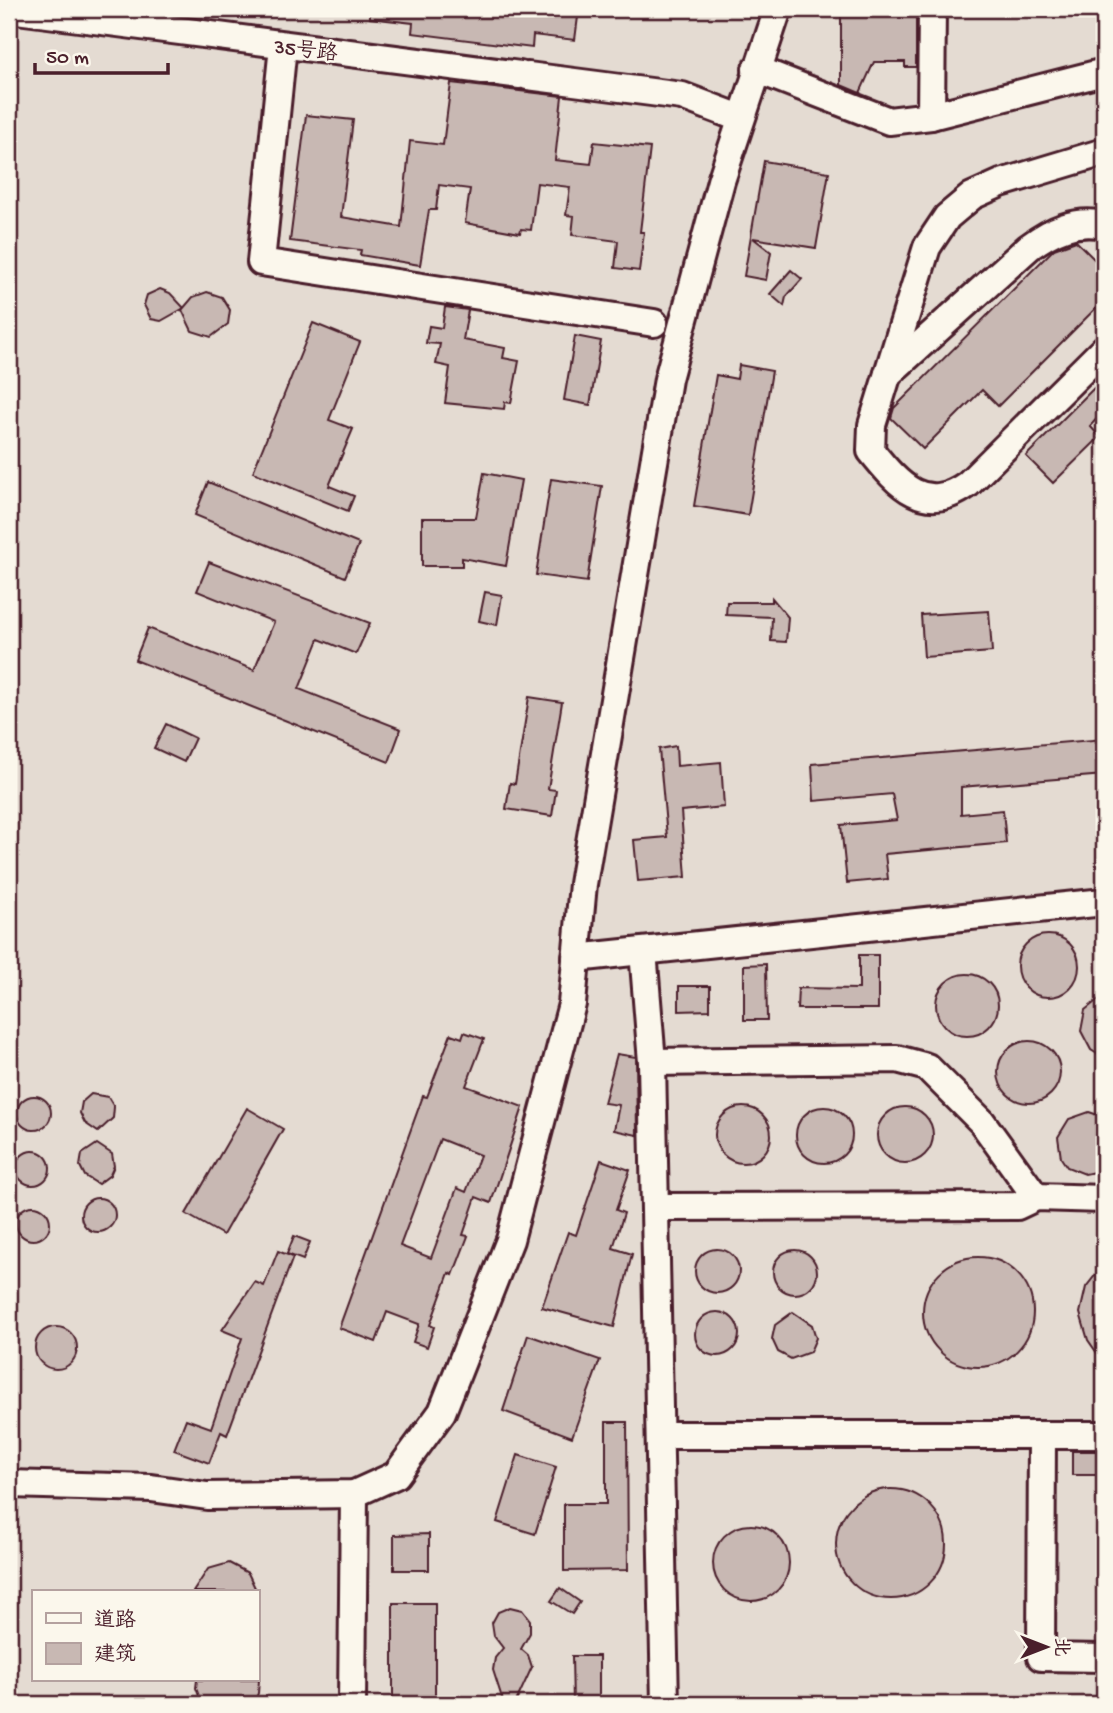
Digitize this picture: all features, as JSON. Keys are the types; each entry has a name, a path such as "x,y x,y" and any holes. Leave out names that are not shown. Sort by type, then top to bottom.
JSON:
{"street":[{"name":"35号路","path":"9,9 682,96 740,118"},
{"path":"9,1484 152,1488 207,1496 354,1494 396,1475 442,1412 510,1240 572,1004 583,884 668,379 740,118 778,9"},
{"path":"932,9 932,116"},
{"path":"283,46 261,262 654,323"},
{"path":"756,69 889,121 932,116 1104,72"},
{"path":"1104,152 1001,183 972,196 947,217 927,247 872,425 871,451 900,482 922,498 939,498 954,494 968,484 1104,349"},
{"path":"888,374 1029,247 1052,231 1077,223 1104,225"},
{"path":"576,958 1104,902"},
{"path":"643,951 652,1062 665,1704"},
{"path":"652,1062 897,1059 927,1067 982,1122 1036,1197"},
{"path":"655,1207 1017,1206 1036,1197 1104,1199"},
{"path":"660,1435 1104,1435"},
{"path":"1042,1436 1041,1657 1104,1658"},
{"path":"352,1704 354,1494"}],"shaded area":[{"path":"9,9 1104,9 1104,1704 9,1704"}],"building":[{"path":"370,9 579,9 575,40 533,35 532,48 412,33 413,23 370,18"},
{"path":"841,9 916,10 916,67 905,67 905,62 874,62 860,93 841,85"},
{"path":"451,83 562,96 555,160 591,164 594,142 650,148 640,232 644,232 639,271 615,268 618,241 572,235 574,216 566,215 570,187 537,183 531,230 521,229 520,233 465,223 470,189 439,185 436,210 429,210 420,265 360,255 361,250 290,241 306,115 353,120 341,217 401,227 410,141 443,145"},
{"path":"764,161 829,172 816,248 753,238 771,252 766,280 744,276"},
{"path":"1076,241 1104,269 1104,300 998,406 982,390 923,449 891,418 894,408 1054,249"},
{"path":"791,270 802,279 786,297 784,306 770,294"},
{"path":"160,289 170,293 184,308 161,321 151,319 144,305 147,295"},
{"path":"207,292 222,297 230,310 228,324 211,337 192,331 182,310 193,297"},
{"path":"445,307 468,310 463,340 505,348 503,358 519,361 511,403 505,402 504,409 445,403 450,367 436,364 440,344 426,343 429,326 442,328"},
{"path":"313,323 360,342 329,420 353,429 329,486 354,496 348,511 253,472"},
{"path":"575,336 601,341 590,405 564,400"},
{"path":"739,365 772,371 748,515 694,506 716,375 737,379"},
{"path":"1104,378 1104,411 1090,426 1100,437 1053,483 1026,456"},
{"path":"484,473 521,480 506,566 462,558 462,566 422,566 422,518 476,518"},
{"path":"551,479 602,486 587,582 536,575"},
{"path":"208,482 359,544 345,577 195,515"},
{"path":"209,562 370,623 356,654 319,639 299,689 401,729 389,762 135,660 148,628 254,670 274,622 197,591"},
{"path":"485,592 502,595 497,625 479,621"},
{"path":"772,598 788,617 786,642 771,641 772,617 726,615 727,602 772,602"},
{"path":"989,611 992,652 924,657 921,615"},
{"path":"529,697 562,702 548,789 556,790 552,816 506,809 510,783 515,784"},
{"path":"166,724 195,738 184,762 154,748"},
{"path":"1104,739 1104,775 961,787 961,814 1003,810 1006,843 885,854 888,879 847,883 841,825 897,820 892,794 814,801 812,764"},
{"path":"676,746 677,766 721,762 724,807 681,811 686,877 638,881 634,840 667,837 659,749"},
{"path":"1048,935 1060,937 1070,944 1077,954 1077,978 1070,988 1060,995 1048,997 1036,995 1026,988 1019,978 1017,966 1019,954 1026,944 1036,937"},
{"path":"859,955 878,955 878,1009 797,1009 798,988 859,989"},
{"path":"766,964 767,1020 744,1020 744,965"},
{"path":"967,974 979,976 989,983 996,993 996,1017 989,1027 979,1034 967,1036 955,1034 945,1027 938,1017 936,1005 938,993 945,983 955,976"},
{"path":"679,986 710,986 710,1010 679,1011"},
{"path":"1104,995 1104,1058 1091,1050 1081,1031 1085,1010"},
{"path":"464,1032 484,1039 466,1086 523,1107 491,1203 476,1197 463,1235 468,1236 453,1275 449,1273 430,1325 434,1327 427,1347 413,1342 419,1324 387,1312 376,1342 339,1328 423,1096 427,1097 451,1034 462,1038","holes":["440,1139 480,1155 466,1192 457,1188 431,1258 400,1246"]},
{"path":"1029,1041 1041,1043 1051,1050 1058,1060 1058,1084 1051,1094 1041,1101 1029,1103 1017,1101 1007,1094 1000,1084 998,1072 1000,1060 1007,1050 1017,1043"},
{"path":"617,1054 636,1057 637,1135 614,1130 619,1105 604,1103"},
{"path":"91,1094 108,1097 114,1107 113,1118 98,1132 85,1123 80,1113 82,1102"},
{"path":"34,1096 46,1101 51,1113 46,1125 34,1130 22,1125 17,1113 22,1101"},
{"path":"743,1107 754,1109 763,1115 769,1124 769,1146 763,1155 754,1161 743,1163 732,1161 723,1155 717,1146 715,1135 717,1124 723,1115 732,1109"},
{"path":"824,1107 835,1109 844,1115 850,1124 850,1146 844,1155 835,1161 824,1163 813,1161 804,1155 798,1146 796,1135 798,1124 804,1115 813,1109"},
{"path":"905,1107 916,1109 925,1115 931,1124 931,1146 925,1155 916,1161 905,1163 894,1161 885,1155 879,1146 877,1135 879,1124 885,1115 894,1109"},
{"path":"247,1108 283,1129 223,1235 186,1214"},
{"path":"1089,1112 1104,1117 1104,1170 1085,1174 1067,1167 1061,1158 1058,1137 1069,1119"},
{"path":"97,1144 112,1154 114,1166 110,1175 98,1184 85,1176 80,1166 82,1154"},
{"path":"33,1151 45,1156 50,1168 45,1180 33,1185 21,1180 16,1168 21,1156"},
{"path":"601,1160 630,1170 616,1210 624,1213 613,1248 632,1254 614,1327 542,1307 568,1232 576,1235"},
{"path":"98,1198 110,1203 115,1215 110,1227 98,1232 86,1227 81,1215 86,1203"},
{"path":"33,1206 45,1211 50,1223 45,1235 33,1240 21,1235 16,1223 21,1211"},
{"path":"294,1236 310,1242 303,1260 287,1254"},
{"path":"717,1249 732,1256 739,1271 732,1286 717,1293 702,1286 695,1271 702,1256"},
{"path":"795,1250 810,1257 817,1272 810,1287 795,1294 780,1287 773,1272 780,1257"},
{"path":"278,1251 293,1257 227,1435 221,1432 209,1463 174,1450 186,1419 211,1428 242,1338 222,1330 255,1282 264,1286"},
{"path":"978,1257 999,1261 1017,1273 1029,1291 1033,1312 1029,1333 1017,1351 999,1363 978,1367 957,1363 939,1351 927,1333 923,1312 927,1291 939,1273 957,1261"},
{"path":"1104,1264 1104,1363 1088,1340 1080,1313 1086,1287"},
{"path":"717,1312 732,1319 739,1334 732,1349 717,1356 702,1349 695,1334 702,1319"},
{"path":"793,1312 812,1325 816,1338 810,1352 791,1359 778,1352 772,1339 775,1325"},
{"path":"56,1327 71,1333 77,1348 71,1363 56,1369 41,1363 35,1348 41,1333"},
{"path":"528,1335 600,1360 572,1437 503,1411"},
{"path":"606,1422 627,1422 628,1570 564,1571 564,1504 606,1504"},
{"path":"1072,1451 1104,1451 1104,1475 1072,1475"},
{"path":"518,1455 556,1467 535,1534 497,1522"},
{"path":"891,1489 912,1493 930,1505 942,1523 946,1544 942,1565 930,1583 912,1595 891,1599 870,1595 852,1583 840,1565 836,1544 840,1523 852,1505 870,1493"},
{"path":"751,1525 765,1528 778,1536 786,1549 789,1563 786,1577 778,1590 765,1598 751,1601 737,1598 724,1590 716,1577 713,1563 716,1549 724,1536 737,1528"},
{"path":"429,1534 429,1570 394,1570 394,1535"},
{"path":"229,1563 248,1573 256,1590 194,1590 208,1569"},
{"path":"560,1588 580,1602 572,1614 551,1601"},
{"path":"393,1603 435,1603 435,1704 393,1704"},
{"path":"510,1607 522,1610 530,1620 530,1633 521,1649 528,1655 532,1667 515,1704 504,1704 493,1670 495,1658 503,1648 494,1636 492,1623 498,1612"},
{"path":"572,1656 599,1656 599,1704 573,1704"},
{"path":"197,1682 259,1682 254,1704 202,1704 196,1688"}]}
